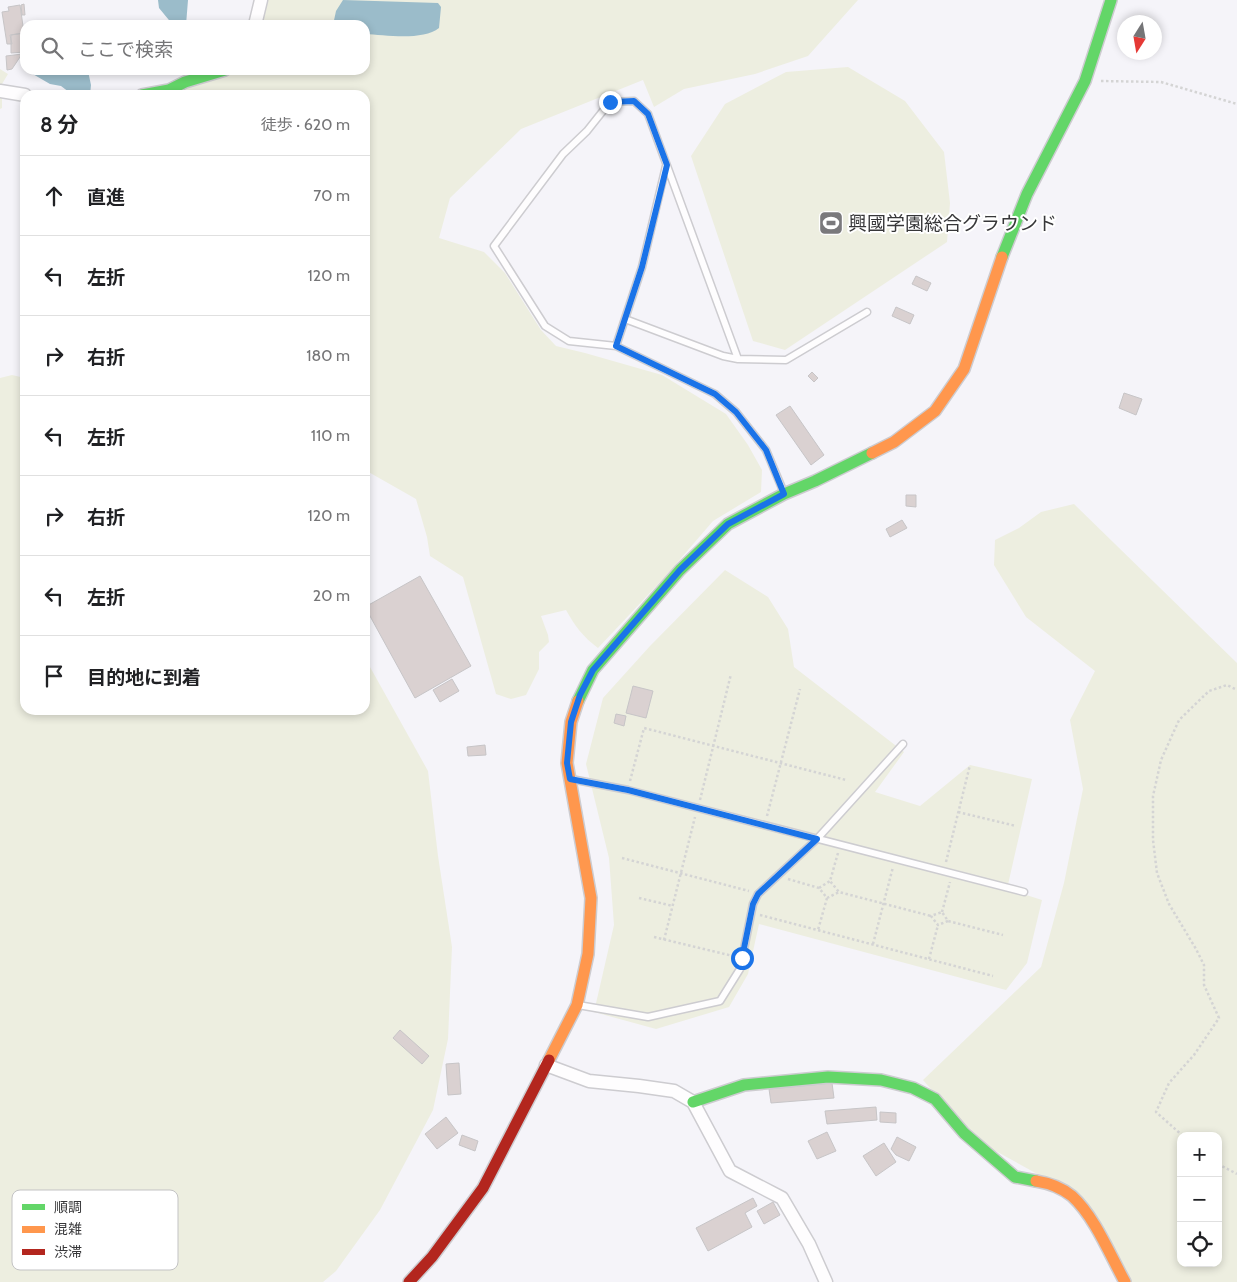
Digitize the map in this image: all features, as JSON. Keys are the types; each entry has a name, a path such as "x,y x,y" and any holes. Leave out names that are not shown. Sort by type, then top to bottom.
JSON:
{"street":[{"path":"255,20 261,0"},
{"path":"409,1282 432,1257 483,1188 577,1004 588,954 591,898 577,828 567,763 571,722 580,695 593,670 680,570 728,524 784,494 894,442 935,411 964,369 996,271 1027,194 1084,81 1111,0"},
{"path":"169,90 208,75"},
{"path":"0,91 20,94"},
{"path":"546,1065 589,1082 674,1091 693,1102 730,1171 782,1198 809,1244 826,1282"},
{"path":"693,1102 744,1085 828,1077 881,1080 913,1088 934,1099 964,1133 1015,1176 1049,1183 1071,1195 1088,1214 1125,1282"}],"lane":[{"path":"738,359 648,114 634,101 610,102 587,131 563,154 494,246 545,326 568,341 616,346 715,394 736,412 766,450 784,494"},
{"path":"616,346 642,267 667,165"},
{"path":"625,319 723,356 738,359 786,360 867,312"},
{"path":"577,1004 648,1017 720,1001 740,969 751,913 758,894 817,839 903,744"},
{"path":"570,779 628,790 1024,892"}],"path":[{"path":"1084,81 1161,82 1237,104"},
{"path":"1178,1132 1156,1112 1169,1084 1194,1055 1219,1018 1204,985 1204,965 1169,904 1157,873 1153,840 1153,796 1161,760 1179,720 1209,691 1227,685 1237,690"},
{"path":"765,825 800,689"},
{"path":"628,790 644,728 846,780"},
{"path":"944,871 970,765"},
{"path":"958,812 1016,826"},
{"path":"819,888 830,881 840,845"},
{"path":"622,858 758,894"},
{"path":"873,944 895,859"},
{"path":"948,921 942,912 952,873"},
{"path":"777,876 819,888 827,898"},
{"path":"830,881 839,892 931,916 942,912"},
{"path":"818,930 827,898 839,892"},
{"path":"639,898 673,906"},
{"path":"751,913 993,976"},
{"path":"931,916 938,925"},
{"path":"938,925 948,921 1003,935"},
{"path":"929,959 938,925"},
{"path":"654,937 742,958"},
{"path":"1222,1166 1237,1174"}],"shaded area":[{"path":"266,0 858,0 808,56 755,74 684,89 654,107 643,80 521,129 450,198 439,238 484,252 505,273 541,330 556,346 662,375 726,414 748,445 762,470 761,492 713,521 663,579 598,648 580,631 566,610 541,616 549,642 539,652 539,669 526,695 511,699 496,694 463,577 430,556 427,537 416,499 370,473 370,90 173,90 220,75 370,75 370,20 260,20"},
{"name":"興國学園総合グラウンド","path":"848,67 905,101 944,152 950,203 947,242 785,350 753,341 691,156 725,104 786,72"},
{"path":"0,69 8,74 2,84 2,108 0,109"},
{"path":"12,375 20,377 20,715 370,715 370,667 428,771 438,856 452,947 448,1039 433,1110 380,1210 336,1271 323,1282 0,1282 0,378"},
{"path":"1074,504 1237,663 1237,1282 1123,1282 1079,1197 992,1149 951,1112 923,1080 1041,967 1064,883 1083,789 1070,720 1095,671 1026,617 994,565 995,540 1019,528 1041,512"},
{"path":"725,570 768,597 788,629 794,667 904,752 875,792 920,806 970,765 1032,779 1007,889 1042,900 1027,963 1006,990 759,924 748,974 729,1007 656,1029 594,1012 614,925 609,858 586,764 603,698 650,646"}],"water":[{"path":"158,0 188,0 186,20 169,20 159,8"},
{"path":"343,0 438,3 441,7 439,28 423,35 414,36 370,34 370,20 334,20 336,11"},
{"path":"34,75 89,75 91,85 90,90 66,90 61,86 50,84"}],"building":[{"path":"24,4 25,15 22,15 21,5"},
{"path":"20,5 22,20 20,20 20,34 10,35 12,44 7,44 2,12 9,11 8,7"},
{"path":"20,34 20,52 11,53 11,35"},
{"path":"20,54 12,69 7,70 6,56"},
{"path":"916,276 931,283 927,291 912,284"},
{"path":"896,307 914,315 910,324 892,316"},
{"path":"812,372 818,378 814,382 808,376"},
{"path":"1124,393 1142,399 1136,415 1119,408"},
{"path":"790,406 824,455 811,465 776,415"},
{"path":"906,495 916,495 916,507 906,506"},
{"path":"902,520 907,528 890,537 886,529"},
{"path":"420,576 471,666 415,698 370,616 370,604"},
{"path":"452,679 459,691 440,702 433,690"},
{"path":"633,686 653,691 646,718 626,713"},
{"path":"616,714 626,716 624,726 614,723"},
{"path":"485,745 486,755 468,756 467,747"},
{"path":"400,1030 429,1056 422,1064 393,1038"},
{"path":"459,1063 461,1094 448,1095 446,1064"},
{"path":"832,1083 834,1098 771,1103 769,1089"},
{"path":"876,1107 877,1120 827,1124 825,1111"},
{"path":"880,1112 896,1113 896,1123 880,1122"},
{"path":"446,1117 458,1133 437,1149 425,1134"},
{"path":"827,1132 836,1151 817,1159 808,1141"},
{"path":"462,1135 478,1141 475,1151 459,1145"},
{"path":"897,1137 916,1147 909,1161 896,1155 891,1149"},
{"path":"884,1143 896,1162 876,1176 863,1156"},
{"path":"753,1198 757,1206 745,1213 752,1227 708,1251 696,1228"},
{"path":"773,1202 780,1215 764,1224 757,1211"}],"traffic: fast":[{"path":"1002,257 1027,194 1085,81 1111,0"},
{"path":"169,90 185,82 208,75"},
{"path":"578,701 593,670 680,570 728,524 784,494 872,453"},
{"path":"693,1102 744,1085 828,1077 881,1080 913,1088 935,1099 964,1133 1015,1177 1036,1181"}],"traffic: slow":[{"path":"872,453 894,442 935,411 964,369 1002,257"},
{"path":"549,1060 577,1005 588,954 591,898 567,763 571,722 578,701"},
{"path":"1036,1181 1050,1185 1072,1196 1088,1214 1125,1282"}],"traffic: jam":[{"path":"409,1282 432,1257 483,1188 549,1060"}],"place":[{"name":"興國学園総合グラウンド","path":"831,223"}],"route":[{"path":"610,102 634,101 648,114 667,165 642,267 616,346 715,394 736,412 766,450 784,494 728,524 680,570 593,670 580,695 571,722 567,763 570,779 628,790 817,839 758,894 753,904 742,958"}]}
